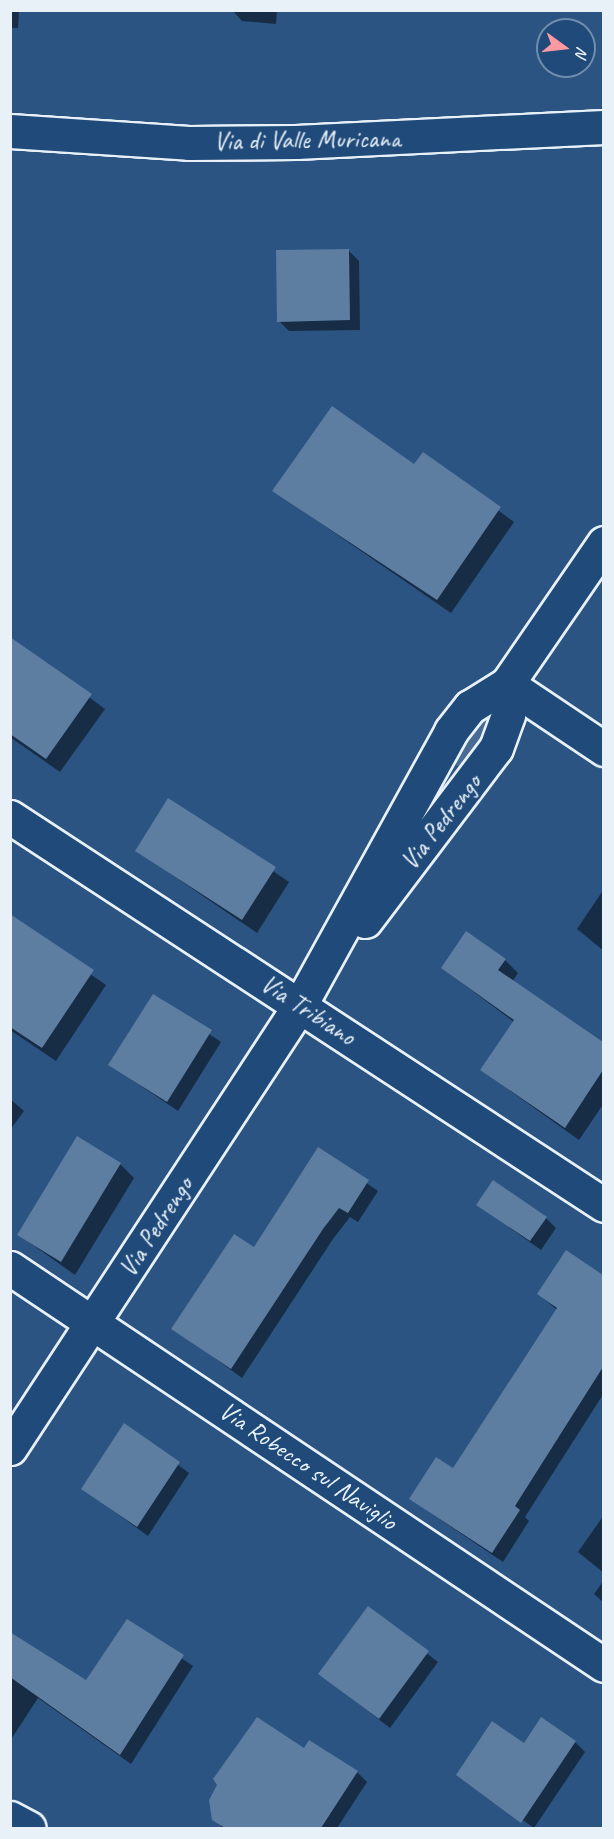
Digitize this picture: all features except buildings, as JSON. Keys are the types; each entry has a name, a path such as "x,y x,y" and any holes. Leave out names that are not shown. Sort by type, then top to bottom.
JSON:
{"street":[{"name":"Via di Valle Muricana","path":"10,131 189,142 297,142 603,127"},
{"name":"Via Pedrengo","path":"10,1448 300,1005 452,731 470,707 507,684 603,543"},
{"name":"Via Pedrengo","path":"300,1005 487,763 507,721 507,684"},
{"path":"507,684 603,749"},
{"name":"Via Tribiano","path":"10,817 603,1205"},
{"name":"Via Robecco sul Naviglio","path":"10,1268 94,1322 603,1665"},
{"path":"10,1818 29,1828"}],"shaded area":[{"path":"496,710 467,773 445,756 453,738"}]}
